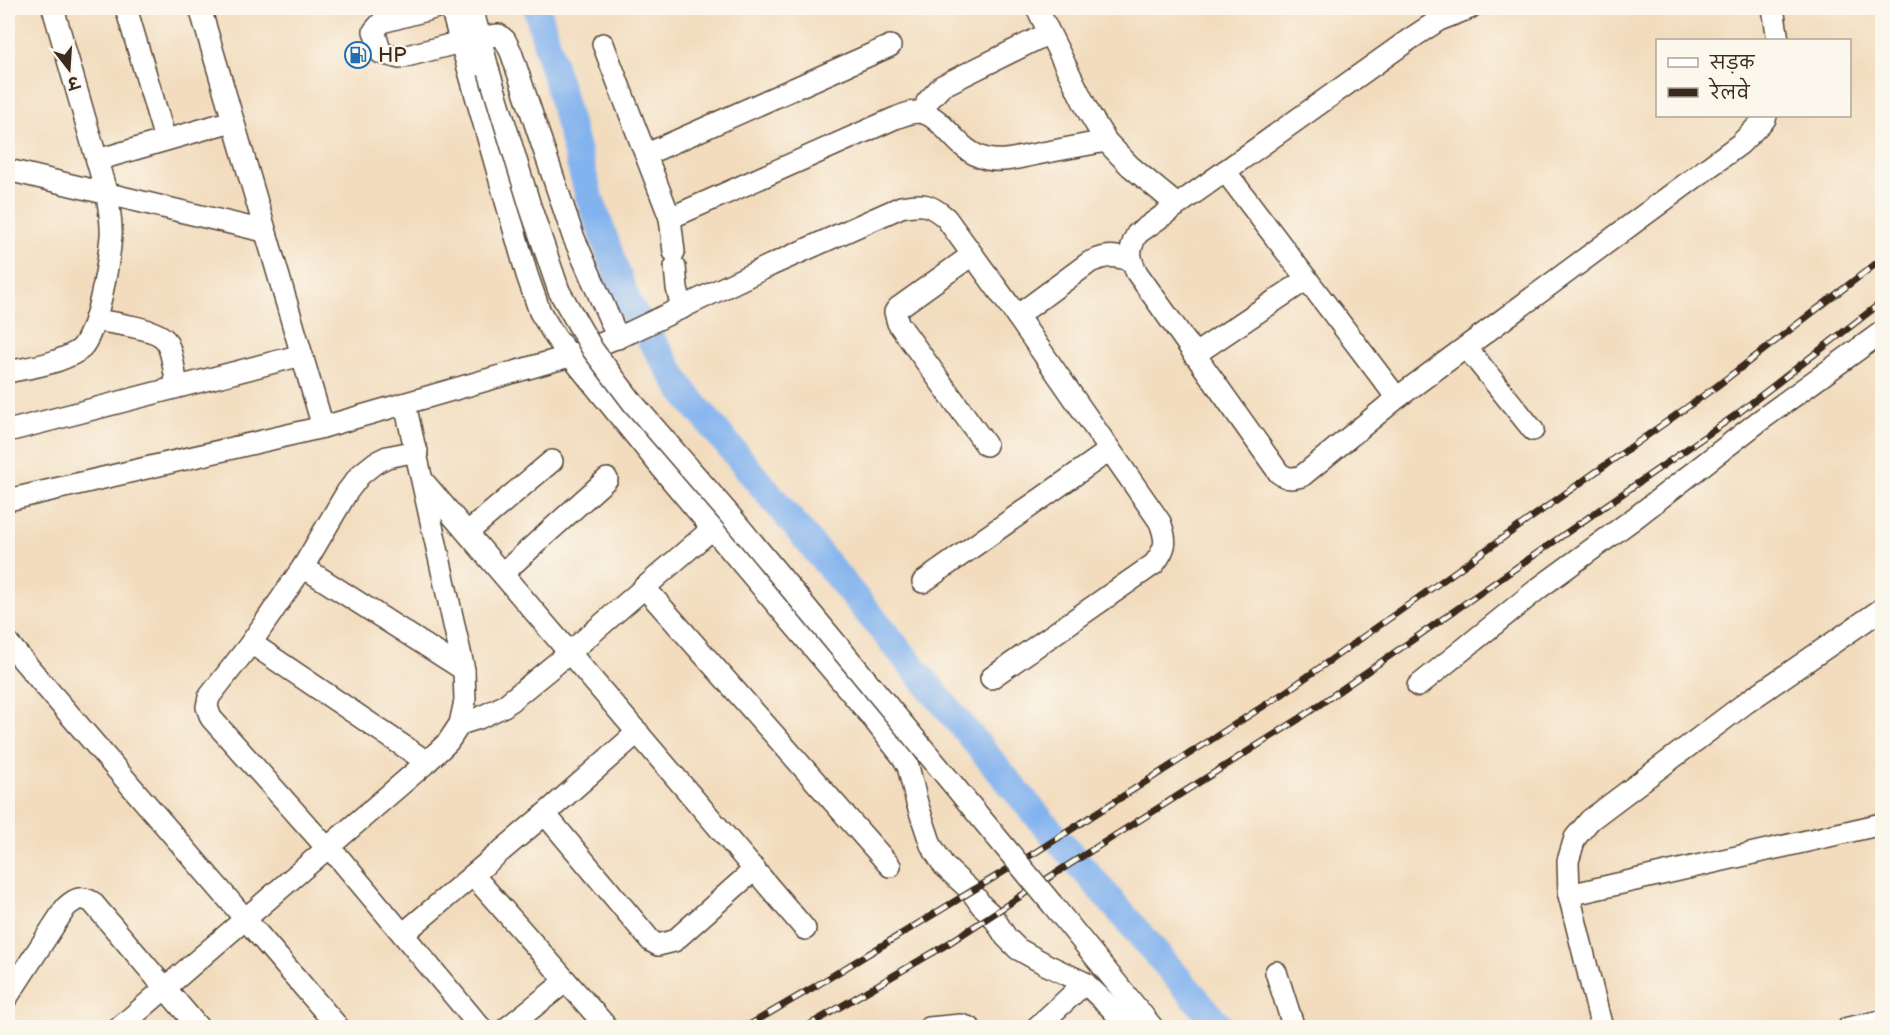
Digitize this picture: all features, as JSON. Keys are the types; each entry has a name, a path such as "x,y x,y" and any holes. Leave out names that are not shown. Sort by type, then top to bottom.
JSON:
{"street":[{"path":"8,372 52,363 81,350 96,320 111,236 107,195 53,8"},
{"path":"126,8 165,140"},
{"path":"200,8 323,427"},
{"path":"434,8 382,22 374,31 381,53 399,58 470,39 500,35 505,40 573,236 625,335"},
{"path":"451,8 489,72 559,291 593,350 633,403 736,523 1153,1028"},
{"path":"472,8 470,39 527,275 540,312 556,338 902,756 908,766 931,845 944,866 971,891 1018,949 1047,966 1085,983 1112,1009 1127,1028"},
{"path":"1037,8 1089,113 1106,141 1130,166 1177,206"},
{"path":"1470,8 1439,20 1410,39 1137,234 1130,247 1130,260 1137,273 1279,473 1286,478 1302,476 1396,398 1740,144 1765,117"},
{"path":"1773,8 1778,39"},
{"path":"924,113 927,102 942,86 1049,33"},
{"path":"603,44 670,218 677,288 682,308"},
{"path":"646,154 890,46"},
{"path":"670,218 911,113 924,113 934,118 972,154 989,159 1015,158 1106,141"},
{"path":"97,160 232,120"},
{"path":"8,170 264,231"},
{"path":"1225,171 1396,398"},
{"path":"8,500 323,427 570,356 625,335 771,265 901,207 920,203 934,208 946,218 1160,522 1165,535 1164,551 1154,564 991,678"},
{"path":"972,255 895,312 898,323 986,445"},
{"path":"1017,316 1090,262 1103,256 1115,255 1130,260"},
{"path":"1194,355 1306,279"},
{"path":"96,320 162,335 167,342 177,386"},
{"path":"1418,686 1539,588 1636,517 1758,422 1882,332"},
{"path":"1466,346 1533,430"},
{"path":"8,431 177,386 302,356"},
{"path":"119,1028 427,762 448,742 460,724 465,701 464,670 405,404"},
{"path":"923,582 1110,450"},
{"path":"417,451 387,457 360,475 347,492 303,567 251,643 209,697 207,707 211,718 327,848 340,859 481,1028"},
{"path":"468,532 552,461"},
{"path":"503,573 607,479"},
{"path":"423,481 805,929"},
{"path":"460,724 504,706 713,528"},
{"path":"303,567 464,670"},
{"path":"644,587 890,866"},
{"path":"1602,1028 1569,895 1568,861 1575,838 1590,820 1747,702 1882,609"},
{"path":"8,643 339,1028"},
{"path":"251,643 427,762"},
{"path":"403,934 638,732"},
{"path":"545,814 651,941 658,945 674,941 755,869"},
{"path":"1569,895 1882,824"},
{"path":"473,875 604,1024"},
{"path":"8,996 66,907 75,900 84,898 92,902 199,1028"},
{"path":"1276,972 1294,1028"},
{"path":"507,1028 566,981"},
{"path":"1036,1028 1085,983"},
{"path":"1848,1028 1882,1021"},
{"path":"929,1028 961,1025 970,1028"}],"waterway":[{"path":"537,8 589,196 627,302 684,392 1028,805 1221,1028"}],"railway":[{"path":"744,1028 1036,852 1284,693 1717,386 1882,259"},
{"path":"804,1028 946,945 1299,719 1737,414 1882,302"}],"place":[{"name":"HP","path":"358,55"}]}
